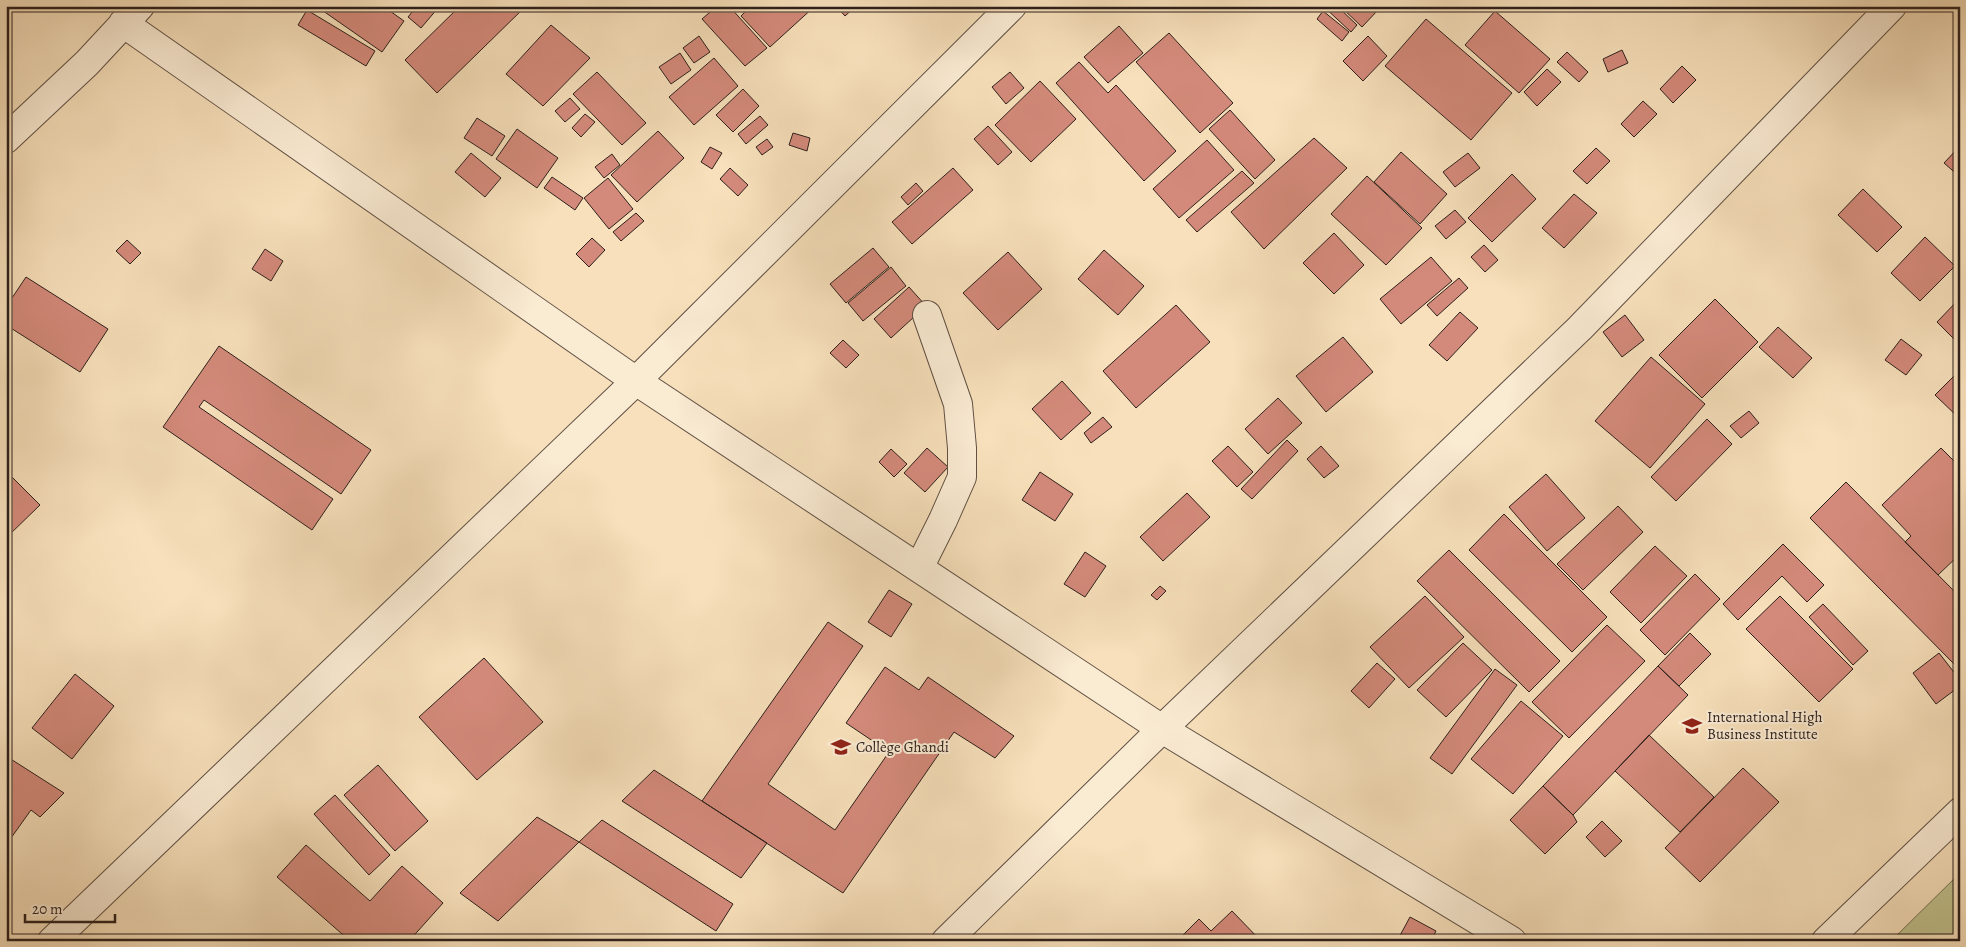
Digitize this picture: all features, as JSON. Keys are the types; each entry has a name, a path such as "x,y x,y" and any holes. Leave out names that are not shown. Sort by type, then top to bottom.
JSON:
{"street":[{"path":"52,941 636,381 1012,6"},
{"path":"946,941 1162,729 1580,328 1892,6"},
{"path":"6,140 87,63 132,15 636,381 1162,729 1512,941"},
{"path":"919,568 944,520 962,477 962,448 958,404 927,315"},
{"path":"1826,941 1960,812"}],"green space":[{"path":"1960,873 1960,941 1891,941"}],"building":[{"path":"316,6 383,6 404,21 382,52"},
{"path":"417,6 438,8 421,28 408,17"},
{"path":"460,6 525,7 437,93 405,60"},
{"path":"717,6 729,6 767,48 745,66 702,19"},
{"path":"751,6 815,6 770,47 741,16"},
{"path":"836,6 856,6 845,16"},
{"path":"1323,6 1337,6 1357,25 1351,32"},
{"path":"1340,6 1375,6 1378,10 1362,27"},
{"path":"307,10 375,51 366,66 298,25"},
{"path":"1323,11 1349,32 1342,41 1317,19"},
{"path":"1495,11 1550,59 1519,93 1465,45"},
{"path":"1426,19 1512,93 1471,140 1385,66"},
{"path":"551,25 590,58 543,106 506,74"},
{"path":"1119,26 1143,53 1108,83 1084,57"},
{"path":"1169,33 1233,103 1200,133 1136,62"},
{"path":"699,36 710,52 694,63 683,48"},
{"path":"1368,36 1387,56 1363,81 1343,61"},
{"path":"1622,50 1628,63 1608,72 1603,59"},
{"path":"1567,52 1588,72 1579,82 1557,62"},
{"path":"680,53 691,70 671,84 659,67"},
{"path":"714,58 738,86 694,125 669,97"},
{"path":"1079,62 1108,93 1116,85 1176,151 1144,181 1056,83"},
{"path":"1682,66 1696,80 1673,103 1660,89"},
{"path":"1547,69 1561,82 1537,106 1524,92"},
{"path":"597,72 646,123 622,145 573,94"},
{"path":"1010,72 1024,88 1006,104 992,87"},
{"path":"1040,81 1076,119 1031,162 995,125"},
{"path":"743,89 759,106 733,132 716,115"},
{"path":"570,98 580,109 565,122 555,111"},
{"path":"1643,101 1657,114 1634,137 1621,124"},
{"path":"1230,110 1275,160 1255,179 1209,129"},
{"path":"585,114 595,122 581,137 572,128"},
{"path":"760,116 768,125 746,144 738,134"},
{"path":"477,118 505,136 492,156 464,138"},
{"path":"988,126 1012,152 998,165 974,139"},
{"path":"517,129 558,158 537,188 496,159"},
{"path":"658,131 684,158 637,202 611,175"},
{"path":"793,133 810,138 807,151 789,145"},
{"path":"1314,138 1347,168 1264,249 1231,212"},
{"path":"767,139 773,147 762,155 756,147"},
{"path":"1207,140 1234,170 1179,218 1153,189"},
{"path":"1960,146 1960,177 1944,163"},
{"path":"710,147 722,153 712,169 701,162"},
{"path":"1596,148 1610,161 1587,184 1573,171"},
{"path":"1401,152 1447,194 1420,224 1374,182"},
{"path":"471,153 501,178 485,197 455,172"},
{"path":"1468,153 1480,168 1455,187 1443,172"},
{"path":"612,154 620,165 604,178 595,167"},
{"path":"730,168 748,185 738,196 720,179"},
{"path":"953,168 973,190 912,244 892,222"},
{"path":"1242,171 1254,183 1197,232 1186,220"},
{"path":"1512,174 1536,199 1492,242 1468,218"},
{"path":"1367,176 1422,228 1386,265 1331,214"},
{"path":"552,177 583,198 575,210 544,188"},
{"path":"608,178 633,209 609,229 584,198"},
{"path":"916,183 923,191 908,205 901,197"},
{"path":"1863,189 1902,227 1877,252 1838,215"},
{"path":"1960,193 1960,204 1954,200"},
{"path":"1574,194 1597,213 1564,248 1542,228"},
{"path":"1455,210 1466,222 1446,239 1435,226"},
{"path":"636,213 644,221 621,241 613,232"},
{"path":"1334,233 1364,265 1334,294 1303,263"},
{"path":"1925,237 1955,266 1920,301 1891,273"},
{"path":"592,238 605,250 589,267 576,254"},
{"path":"127,240 141,253 130,264 116,251"},
{"path":"1484,245 1498,260 1485,272 1471,257"},
{"path":"873,248 889,267 846,303 830,284"},
{"path":"265,249 283,261 271,281 252,269"},
{"path":"1104,250 1144,286 1118,315 1078,279"},
{"path":"1008,252 1042,289 998,330 963,293"},
{"path":"1431,257 1452,281 1401,324 1380,299"},
{"path":"891,267 906,286 863,321 848,303"},
{"path":"26,277 108,329 80,372 6,325 6,307"},
{"path":"1459,278 1468,288 1437,316 1427,305"},
{"path":"909,287 926,306 891,338 874,319"},
{"path":"1960,298 1960,345 1937,322"},
{"path":"1715,299 1758,342 1702,398 1659,355"},
{"path":"1176,305 1210,342 1136,408 1103,371"},
{"path":"1460,312 1478,328 1447,361 1429,345"},
{"path":"1625,315 1644,340 1622,357 1603,332"},
{"path":"1778,327 1812,358 1793,378 1759,347"},
{"path":"1343,337 1373,372 1326,412 1296,376"},
{"path":"1901,339 1922,355 1906,375 1885,360"},
{"path":"843,340 859,355 846,368 830,353"},
{"path":"219,346 371,450 341,494 204,400 199,407 333,499 312,530 163,427"},
{"path":"1651,357 1705,404 1650,468 1595,421"},
{"path":"1960,370 1960,419 1935,395"},
{"path":"1062,381 1091,413 1061,440 1032,409"},
{"path":"1278,398 1302,423 1268,454 1245,429"},
{"path":"1749,411 1759,423 1741,438 1730,426"},
{"path":"1103,417 1112,427 1091,443 1084,433"},
{"path":"1707,419 1732,444 1676,501 1651,477"},
{"path":"1287,440 1298,451 1252,499 1241,489"},
{"path":"1228,446 1253,472 1237,487 1212,461"},
{"path":"1321,446 1339,466 1324,478 1307,459"},
{"path":"927,448 948,467 925,492 904,473"},
{"path":"1941,448 1960,467 1960,554 1938,575 1905,542 1911,536 1882,505"},
{"path":"891,449 907,464 894,477 879,462"},
{"path":"6,471 40,505 6,538"},
{"path":"1040,472 1073,494 1055,521 1022,500"},
{"path":"1546,474 1585,518 1547,551 1509,507"},
{"path":"1846,482 1960,597 1960,660 1955,665 1810,518"},
{"path":"1187,493 1210,517 1163,561 1140,537"},
{"path":"1618,506 1643,532 1583,590 1557,564"},
{"path":"1504,514 1607,617 1572,652 1469,550"},
{"path":"1783,544 1824,585 1807,602 1782,576 1738,620 1723,604"},
{"path":"1655,546 1687,576 1641,623 1610,592"},
{"path":"1449,550 1560,661 1529,692 1417,581"},
{"path":"1085,552 1106,566 1085,597 1064,584"},
{"path":"1695,574 1720,599 1665,655 1640,630"},
{"path":"1160,586 1166,591 1157,600 1151,595"},
{"path":"889,590 912,604 891,637 868,622"},
{"path":"1425,596 1464,637 1409,688 1370,647"},
{"path":"1780,596 1853,669 1819,702 1746,629"},
{"path":"1823,604 1868,651 1853,665 1809,617"},
{"path":"828,622 863,646 768,784 835,830 889,752 846,723 885,667 919,690 928,677 1014,736 995,758 954,732 843,893 702,801"},
{"path":"1607,625 1645,661 1569,738 1532,702"},
{"path":"1690,633 1711,654 1679,686 1658,666"},
{"path":"1463,643 1492,670 1446,717 1417,690"},
{"path":"1939,653 1960,680 1960,686 1936,704 1913,673"},
{"path":"484,658 543,722 477,780 419,717"},
{"path":"1377,663 1395,679 1369,708 1351,691"},
{"path":"1658,666 1688,695 1573,815 1543,786"},
{"path":"1495,669 1517,685 1452,774 1430,758"},
{"path":"75,674 114,706 72,759 32,728"},
{"path":"1521,701 1563,736 1513,794 1471,759"},
{"path":"1649,735 1714,797 1680,832 1615,771"},
{"path":"6,756 64,793 40,817 31,810 11,838 6,835"},
{"path":"378,765 428,821 395,851 344,795"},
{"path":"1743,768 1779,802 1700,882 1665,848"},
{"path":"654,770 767,843 741,878 622,801"},
{"path":"1543,786 1573,815 1577,822 1545,854 1510,820"},
{"path":"335,795 390,855 369,875 314,814"},
{"path":"537,817 579,842 498,921 460,893"},
{"path":"602,820 733,904 716,931 579,842"},
{"path":"1602,821 1622,841 1605,857 1586,837"},
{"path":"306,845 370,901 402,866 443,903 409,941 350,941 277,877"},
{"path":"1232,911 1261,941 1177,941 1199,919 1211,931"},
{"path":"1410,917 1436,931 1431,941 1397,941"}],"place":[{"name":"International High Business Institute","path":"1692,726"},
{"name":"Collège Ghandi","path":"841,747"}]}
